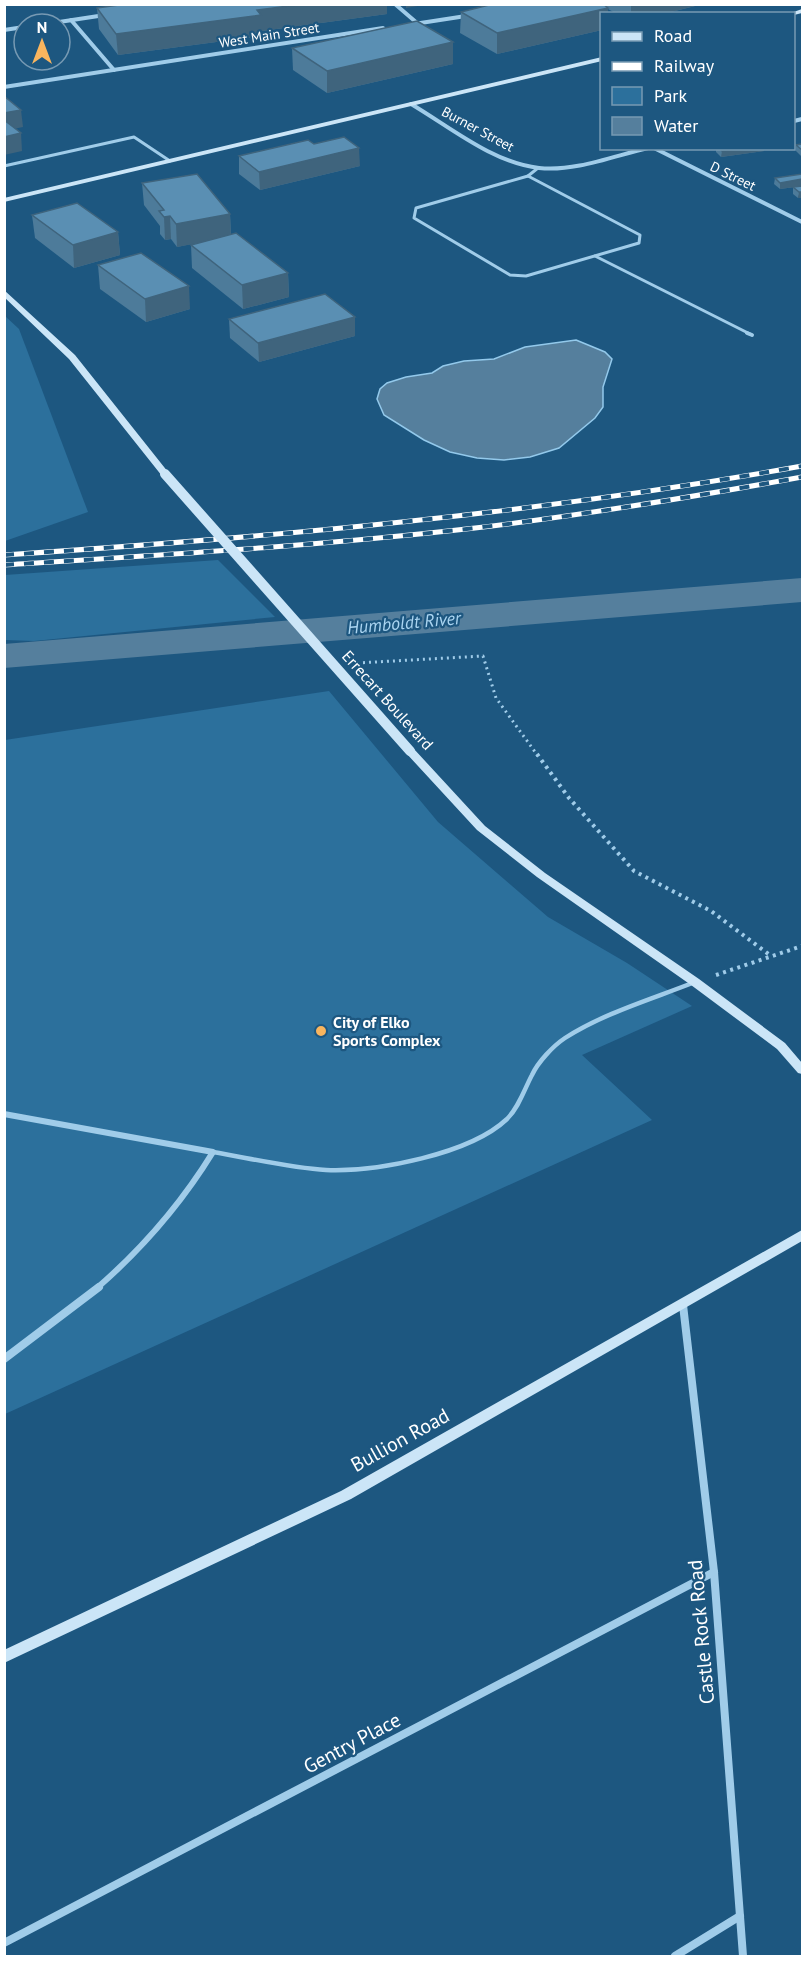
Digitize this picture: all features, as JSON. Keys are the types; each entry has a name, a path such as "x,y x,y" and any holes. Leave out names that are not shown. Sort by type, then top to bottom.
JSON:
{"street":[{"path":"395,4 417,23"},
{"path":"72,20 116,14"},
{"path":"405,25 471,15"},
{"path":"72,21 114,70"},
{"name":"West Main Street","path":"4,87 393,27"},
{"path":"4,200 600,59"},
{"name":"Burner Street","path":"411,104 483,146 517,162 538,168"},
{"path":"538,168 572,165 639,150"},
{"name":"D Street","path":"658,150 802,222"},
{"name":"Errecart Boulevard","path":"4,292 72,357 165,474 481,828 541,875 695,982 781,1046 802,1070"},
{"path":"4,1114 213,1152 188,1194 123,1264 36,1337 4,1359"},
{"name":"Bullion Road","path":"4,1657 346,1495 683,1305 802,1235"},
{"name":"Castle Rock Road","path":"683,1305 714,1572 742,1956"},
{"name":"Gentry Place","path":"4,1943 714,1572"},
{"path":"675,1956 740,1916"}],"lane":[{"path":"4,166 135,137 170,161"},
{"path":"528,176 640,235 639,243 526,276 510,275 414,218 416,208 528,176 538,168"},
{"path":"595,256 752,335"},
{"path":"213,1152 326,1170 383,1166 443,1153 486,1135 508,1118 533,1072 563,1039 588,1025 695,982"}],"path":[{"path":"334,664 483,656 496,698 568,798 634,871 711,911 771,956"},
{"path":"695,982 802,946"}],"green space":[{"path":"5,316 19,329 88,512 5,541"},
{"path":"218,560 275,617 34,641 5,640 5,575"},
{"name":"City of Elko Sports Complex","path":"329,691 438,822 548,917 627,963 692,1006 582,1055 652,1120 5,1414 5,740"}],"water":[{"path":"576,340 605,352 612,359 603,387 603,407 595,418 559,448 530,457 504,460 477,458 450,452 424,440 384,415 377,399 380,389 387,383 432,373 443,366 464,361 494,359 525,347"}],"building":[{"path":"126,4 304,4 257,10 261,15 116,34 97,8"},
{"path":"493,4 603,4 608,8 497,33 461,12"},
{"path":"417,21 453,42 327,71 292,48"},
{"path":"4,96 21,110 4,113"},
{"path":"4,120 21,133 4,137"},
{"path":"344,137 359,148 259,172 239,156 308,140 314,144"},
{"path":"197,174 230,214 176,224 170,216 164,217 159,211 164,210 142,183"},
{"path":"802,174 802,179 780,183 775,178"},
{"path":"802,186 802,192 793,187"},
{"path":"77,203 118,232 73,245 32,215"},
{"path":"236,233 288,273 242,285 191,245"},
{"path":"141,253 189,286 145,299 98,265"},
{"path":"325,294 355,317 258,343 229,319"}],"waterway":[{"name":"Humboldt River","path":"4,656 802,590"}],"railway":[{"path":"4,555 305,532 504,511 603,498 802,466"},
{"path":"4,565 298,545 475,528 638,505 802,477"}],"place":[{"name":"City of Elko Sports Complex","path":"321,1031"}]}
